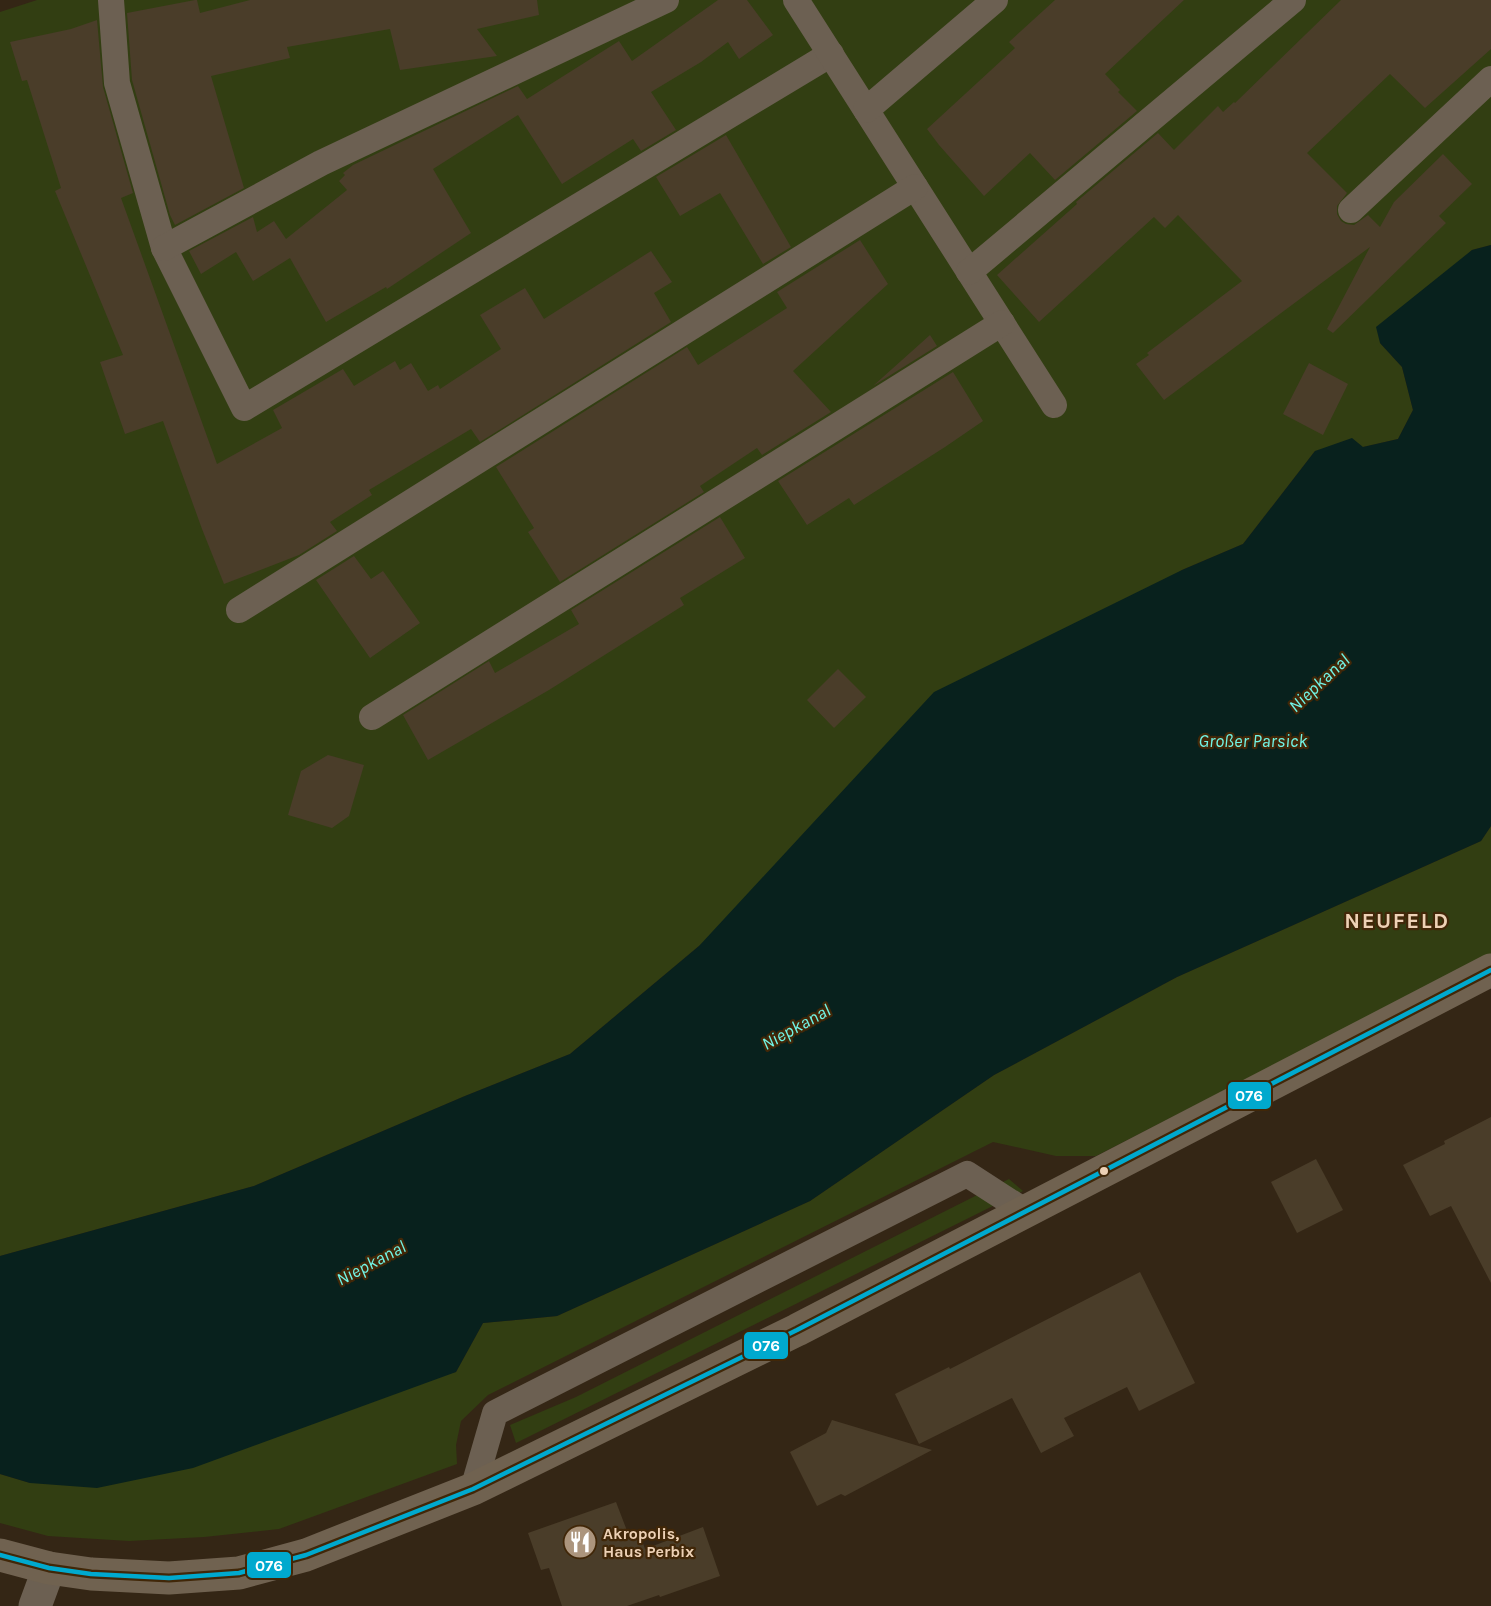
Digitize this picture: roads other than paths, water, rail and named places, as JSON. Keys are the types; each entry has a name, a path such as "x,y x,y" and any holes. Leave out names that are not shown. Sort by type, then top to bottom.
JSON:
{"main road":[{"path":"0,1555 49,1568 91,1574 169,1578 239,1574 306,1556 473,1489 797,1329 1491,969"}],"street":[{"path":"35,1606 49,1568"}],"lane":[{"path":"111,0 117,84 164,248 244,408 831,54"},
{"path":"164,248 321,163 666,0"},
{"path":"796,0 1054,405"},
{"path":"866,110 996,0"},
{"path":"969,272 1293,0"},
{"path":"1351,210 1491,80"},
{"path":"239,610 915,186"},
{"path":"372,717 1002,323"},
{"path":"473,1489 495,1413 967,1174 1026,1212"}],"water":[{"name":"Großer Parsick","path":"1491,245 1491,826 1481,841 1177,977 994,1075 810,1201 557,1316 483,1323 456,1372 193,1468 97,1488 30,1483 0,1474 0,1256 254,1186 570,1054 699,946 934,692 1182,570 1243,544 1315,451 1352,438 1363,447 1398,439 1413,410 1402,367 1380,343 1376,327 1472,250"}],"place":[{"name":"Akropolis, Haus Perbix","path":"580,1542"}],"district":[{"name":"NEUFELD","path":"1397,921"}],"water label":[{"name":"Niepkanal","path":"1319,683"},
{"name":"Niepkanal","path":"796,1027"},
{"name":"Niepkanal","path":"371,1263"}]}
